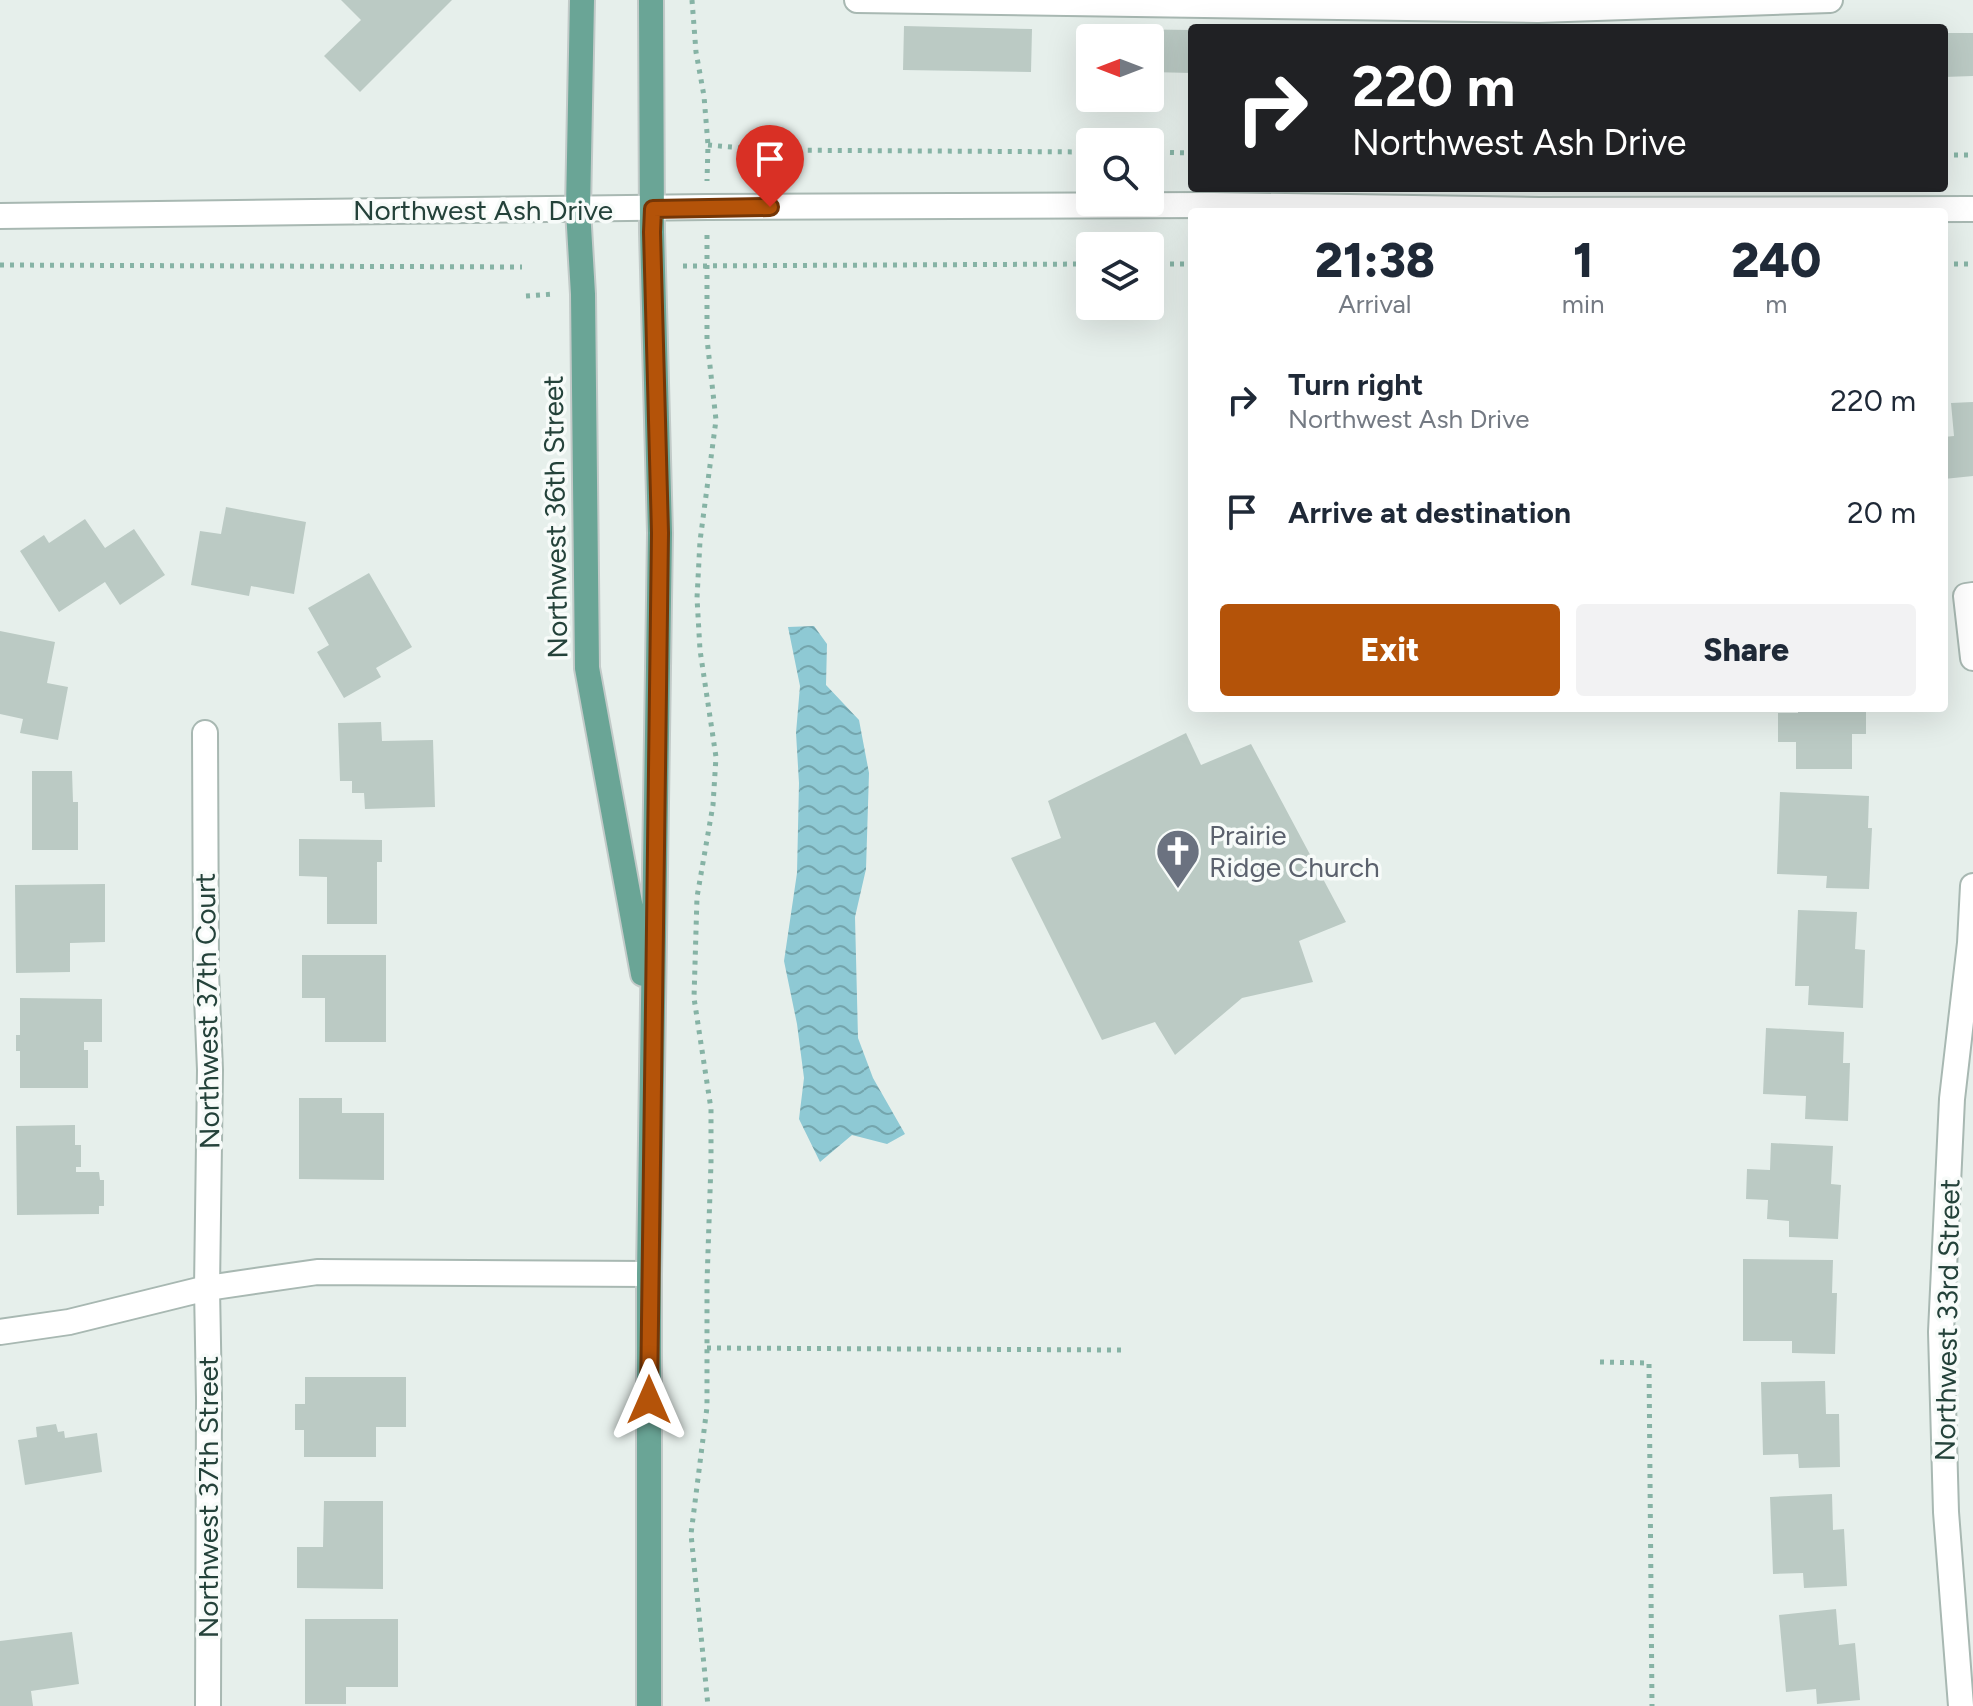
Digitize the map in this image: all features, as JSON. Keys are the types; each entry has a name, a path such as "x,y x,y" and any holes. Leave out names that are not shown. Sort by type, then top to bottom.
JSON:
{"main road":[{"name":"Northwest 36th Street","path":"582,0 578,210 583,294 587,668 653,1027"},
{"name":"Northwest 36th Street","path":"649,1706 649,1274 660,533 653,267 651,0"}],"street":[{"path":"857,0 1538,10 1830,0"},
{"name":"Northwest Ash Drive","path":"0,216 707,207 1213,205 1409,208"},
{"name":"Northwest Ash Drive","path":"1948,209 1973,209"},
{"path":"1970,595 1973,658"},
{"name":"Northwest 37th Court","path":"205,733 205,929 210,1070 207,1288"},
{"name":"Northwest 33rd Street","path":"1961,1706 1946,1512 1941,1332 1952,1099 1970,943 1973,886"},
{"path":"0,1332 69,1322 207,1288 317,1272 649,1274"},
{"name":"Northwest 37th Street","path":"207,1288 208,1706"}],"path":[{"path":"692,0 708,145 707,339 716,420 700,541 697,598 700,650 716,757 713,805 697,897 694,998 711,1109 707,1407 691,1534 708,1706"},
{"path":"708,145 765,150 1076,152"},
{"path":"1164,152 1188,153"},
{"path":"1948,155 1973,155"},
{"path":"653,267 1076,264"},
{"path":"1164,264 1188,264"},
{"path":"1948,264 1973,264"},
{"path":"0,265 522,267"},
{"path":"526,296 583,294"},
{"path":"707,1348 1122,1350"},
{"path":"1600,1362 1649,1363 1652,1706"}],"water":[{"path":"814,626 827,644 826,685 859,720 869,773 866,869 855,917 858,1038 873,1078 905,1134 887,1144 852,1135 820,1162 799,1119 804,1078 784,961 797,873 799,783 796,733 800,686 788,627"}],"building":[{"path":"341,0 452,0 360,92 324,56 361,20"},
{"path":"904,26 1032,29 1031,72 903,70"},
{"path":"1164,30 1188,30 1188,73 1164,72"},
{"path":"1948,33 1973,33 1973,76 1948,77"},
{"path":"1973,402 1973,476 1948,479 1948,437 1954,436 1951,403"},
{"path":"226,507 306,522 294,594 251,586 249,596 191,585 200,531 221,534"},
{"path":"85,519 105,548 134,529 165,575 120,605 105,582 59,612 20,551 44,535 49,543"},
{"path":"369,573 412,647 376,668 381,677 344,698 317,652 329,645 308,608"},
{"path":"0,631 55,642 47,683 68,687 58,740 20,733 23,719 0,714"},
{"path":"1866,712 1866,734 1852,734 1852,769 1796,769 1796,742 1778,742 1778,713"},
{"path":"381,722 382,741 433,740 435,807 365,809 364,793 352,793 352,781 340,781 338,723"},
{"name":"Prairie Ridge Church","path":"1186,733 1201,765 1251,744 1346,922 1299,941 1313,982 1242,998 1175,1055 1155,1022 1102,1040 1011,858 1061,838 1048,801"},
{"path":"32,771 72,771 73,802 78,802 78,850 32,850"},
{"path":"1780,792 1869,796 1868,828 1872,828 1869,889 1826,888 1827,876 1777,874"},
{"path":"299,839 382,840 382,862 377,862 377,924 327,924 327,877 299,876"},
{"path":"105,884 105,942 70,943 70,972 16,973 15,885"},
{"path":"1798,910 1857,912 1855,949 1865,950 1863,1008 1808,1005 1809,986 1795,986"},
{"path":"302,955 386,955 386,1042 325,1042 325,998 302,998"},
{"path":"20,998 102,999 102,1042 84,1042 84,1050 88,1050 88,1088 20,1088 20,1051 16,1051 16,1035 20,1035"},
{"path":"1766,1028 1844,1032 1843,1063 1850,1063 1848,1121 1805,1119 1806,1096 1763,1094"},
{"path":"299,1098 342,1098 342,1113 384,1113 384,1180 299,1179"},
{"path":"75,1125 75,1145 81,1145 81,1167 76,1167 76,1172 99,1172 100,1180 104,1180 104,1206 99,1206 99,1214 17,1215 16,1126"},
{"path":"1771,1143 1833,1146 1831,1184 1841,1185 1838,1239 1789,1237 1789,1221 1767,1219 1768,1200 1746,1199 1747,1169 1770,1170"},
{"path":"1743,1259 1833,1260 1832,1293 1837,1293 1835,1354 1792,1353 1792,1341 1743,1341"},
{"path":"305,1377 406,1377 406,1427 376,1427 376,1457 304,1457 304,1430 295,1430 295,1404 305,1404"},
{"path":"1825,1381 1826,1414 1839,1414 1840,1467 1799,1468 1798,1454 1763,1455 1761,1382"},
{"path":"56,1424 58,1432 64,1431 65,1438 97,1433 102,1472 25,1485 18,1440 37,1437 36,1427"},
{"path":"1832,1494 1833,1530 1844,1529 1847,1586 1804,1588 1803,1573 1773,1574 1770,1497"},
{"path":"324,1501 383,1501 383,1589 297,1588 297,1547 323,1547"},
{"path":"1836,1609 1839,1645 1855,1643 1860,1700 1817,1704 1816,1689 1786,1692 1779,1615"},
{"path":"305,1619 398,1619 398,1687 346,1687 346,1704 305,1704"},
{"path":"72,1632 79,1684 31,1691 33,1706 0,1706 0,1641"}],"place":[{"name":"Prairie Ridge Church","path":"1178,890"}],"route":[{"path":"649,1400 660,533 653,209 770,207"}]}
